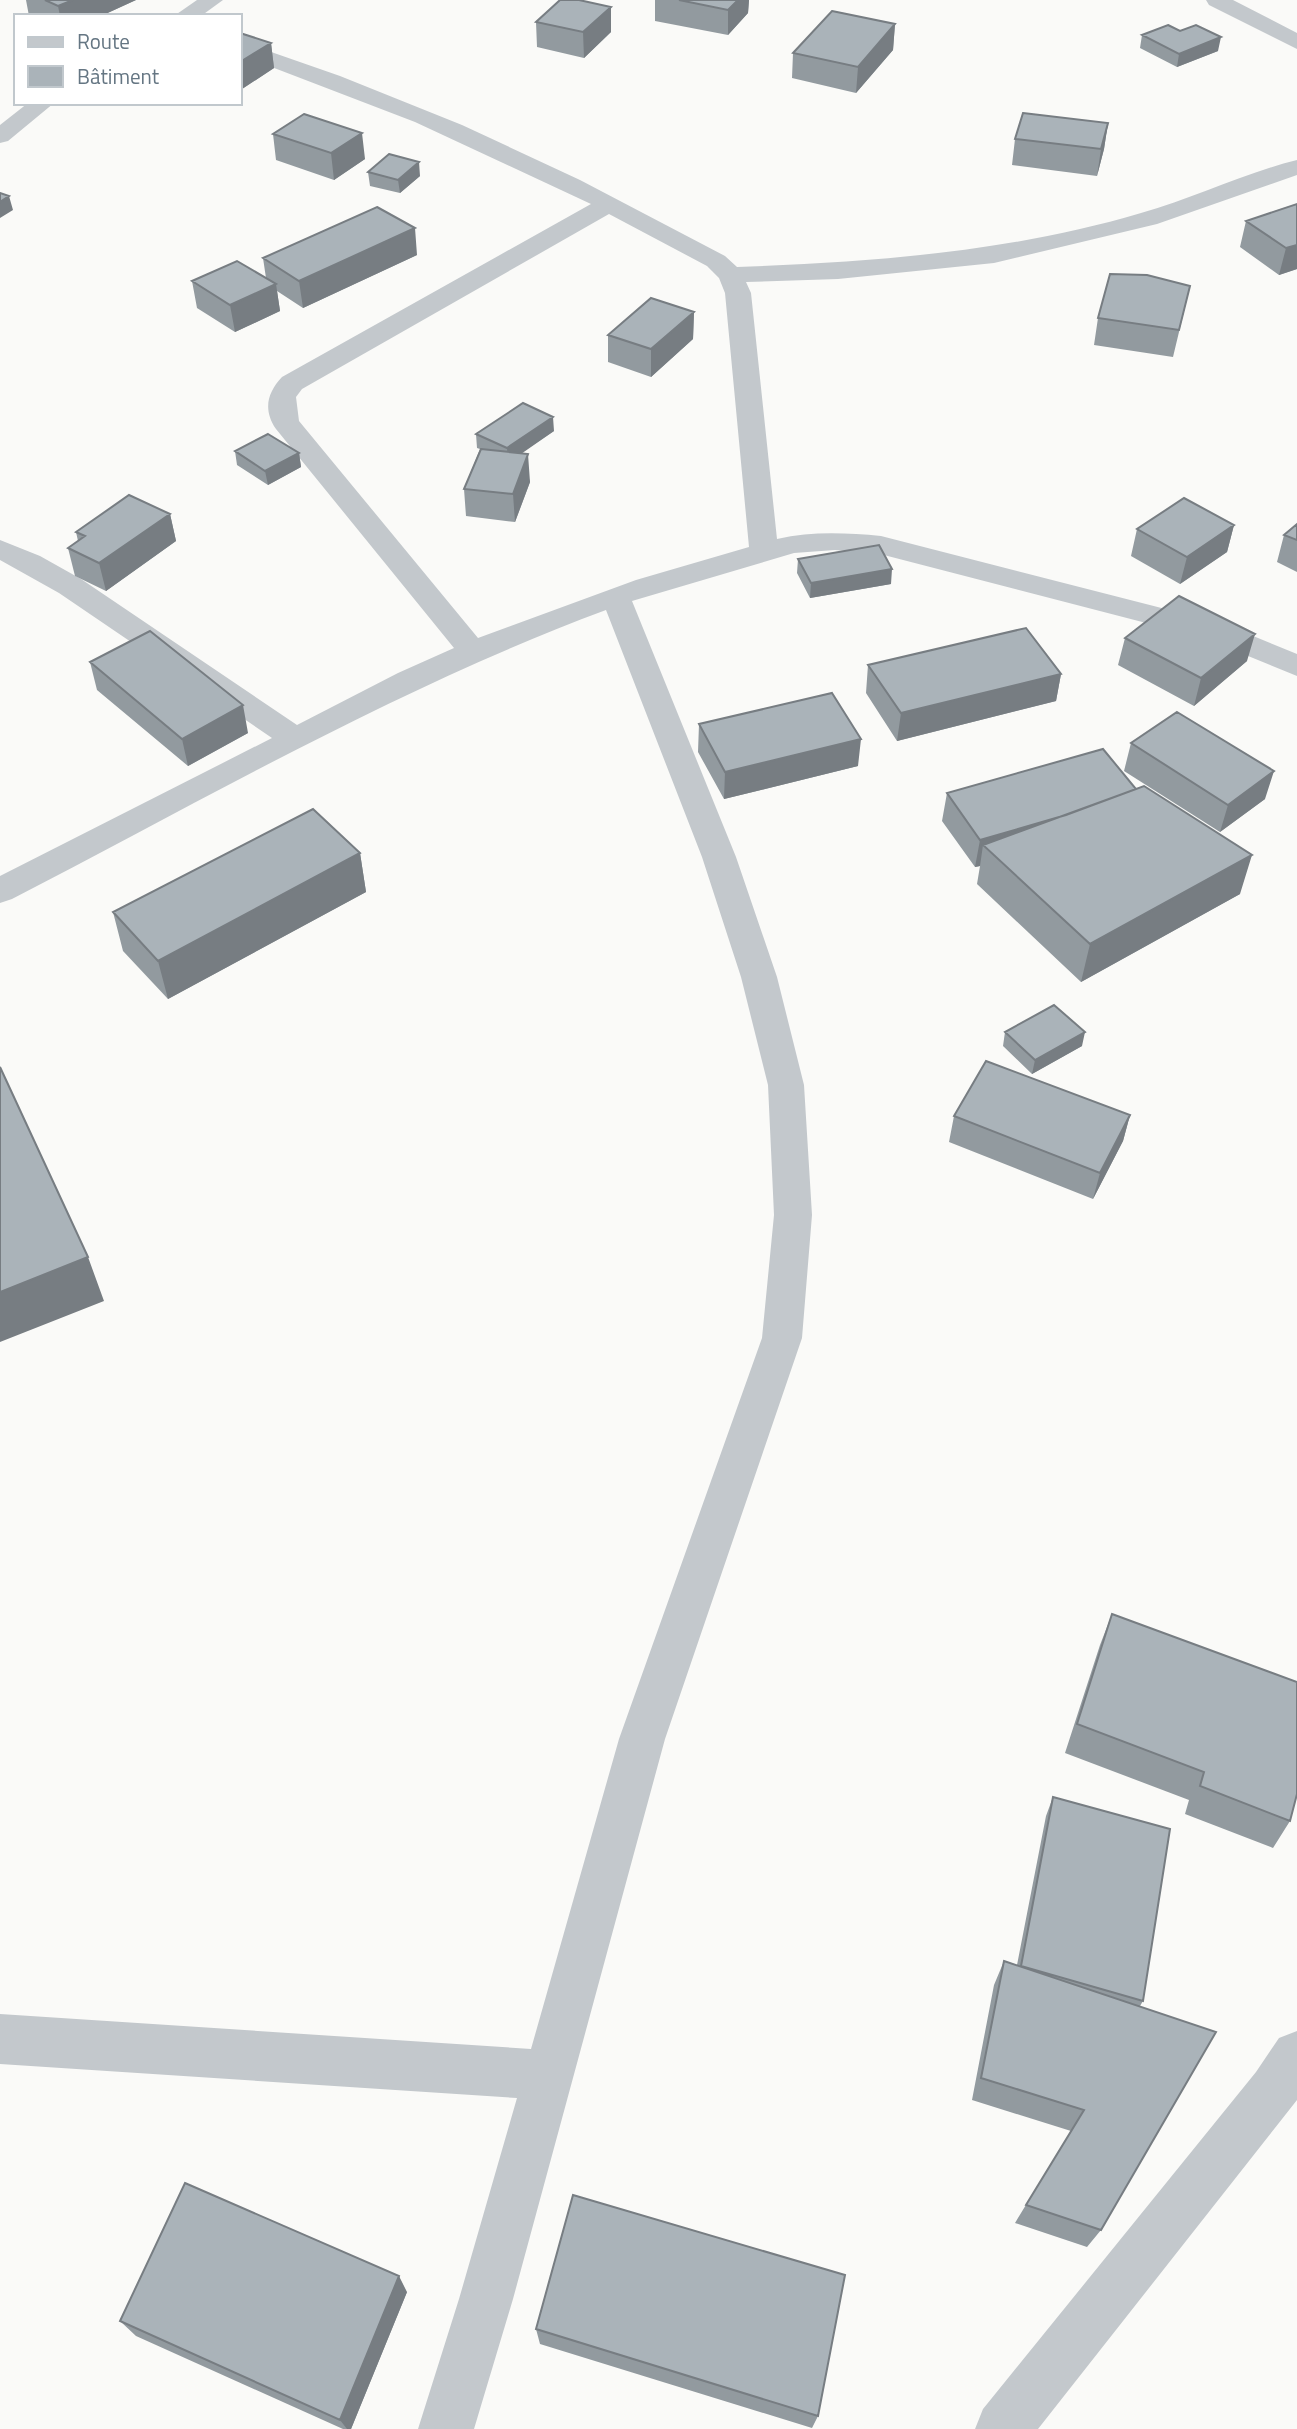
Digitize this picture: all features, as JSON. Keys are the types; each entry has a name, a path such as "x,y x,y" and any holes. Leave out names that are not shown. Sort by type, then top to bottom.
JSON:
{"street":[{"path":"188,14 212,0"},
{"path":"1217,0 1297,42"},
{"path":"242,49 386,102 485,143 716,261 730,275 738,293 764,551"},
{"path":"0,136 40,105"},
{"path":"730,275 838,271 994,255 1148,219 1297,167"},
{"path":"472,651 286,423 280,404 283,392 304,376 609,204"},
{"path":"0,891 409,680 472,651 550,619 764,551 794,544 835,541 881,545 1213,631 1297,666"},
{"path":"0,549 30,562 70,586 296,739"},
{"path":"446,2429 486,2299 642,1739 782,1338 793,1215 786,1085 759,977 719,857 616,598"},
{"path":"0,2039 547,2075"},
{"path":"1003,2429 1274,2090 1297,2056"}],"building":[{"path":"45,0 73,0 58,6"},
{"path":"560,0 579,0 611,7 583,32 536,22"},
{"path":"679,0 738,0 728,10"},
{"path":"832,11 895,24 858,67 793,53"},
{"path":"1168,25 1180,31 1196,25 1221,37 1179,54 1142,35"},
{"path":"242,34 271,43 242,61"},
{"path":"1023,113 1108,123 1101,149 1015,139"},
{"path":"304,114 362,133 331,153 273,134"},
{"path":"389,154 419,162 398,180 368,172"},
{"path":"0,193 9,196 0,202"},
{"path":"1297,204 1297,245 1286,248 1246,221"},
{"path":"377,207 415,228 299,281 263,258"},
{"path":"237,261 276,284 230,305 192,281"},
{"path":"1110,274 1147,275 1190,286 1179,330 1098,318"},
{"path":"651,298 694,312 651,349 608,335"},
{"path":"523,403 553,417 507,448 476,434"},
{"path":"268,434 299,453 265,471 235,451"},
{"path":"481,449 528,454 513,494 464,489"},
{"path":"129,495 170,514 99,563 68,548 85,536 76,532"},
{"path":"1184,498 1234,525 1187,557 1137,529"},
{"path":"1297,524 1297,540 1284,535"},
{"path":"879,545 892,569 811,583 798,559"},
{"path":"1179,596 1255,634 1201,678 1125,638"},
{"path":"1026,628 1061,674 901,713 868,665"},
{"path":"150,631 243,705 182,739 90,662"},
{"path":"832,693 861,739 725,772 699,724"},
{"path":"1177,712 1274,771 1228,805 1131,743"},
{"path":"1103,749 1136,789 1066,815 980,840 947,793"},
{"path":"1144,786 1252,855 1090,944 983,845"},
{"path":"313,809 360,853 158,961 113,912"},
{"path":"1054,1005 1085,1032 1035,1060 1005,1032"},
{"path":"986,1061 1130,1115 1100,1173 954,1116"},
{"path":"0,1067 88,1257 0,1292"},
{"path":"1112,1614 1297,1682 1297,1794 1290,1821 1200,1786 1204,1772 1077,1724"},
{"path":"1053,1797 1170,1829 1143,2001 1021,1966"},
{"path":"1004,1961 1216,2032 1101,2230 1026,2205 1084,2110 981,2078"},
{"path":"185,2183 399,2276 340,2420 120,2321"},
{"path":"573,2195 845,2275 818,2416 536,2329"}]}
